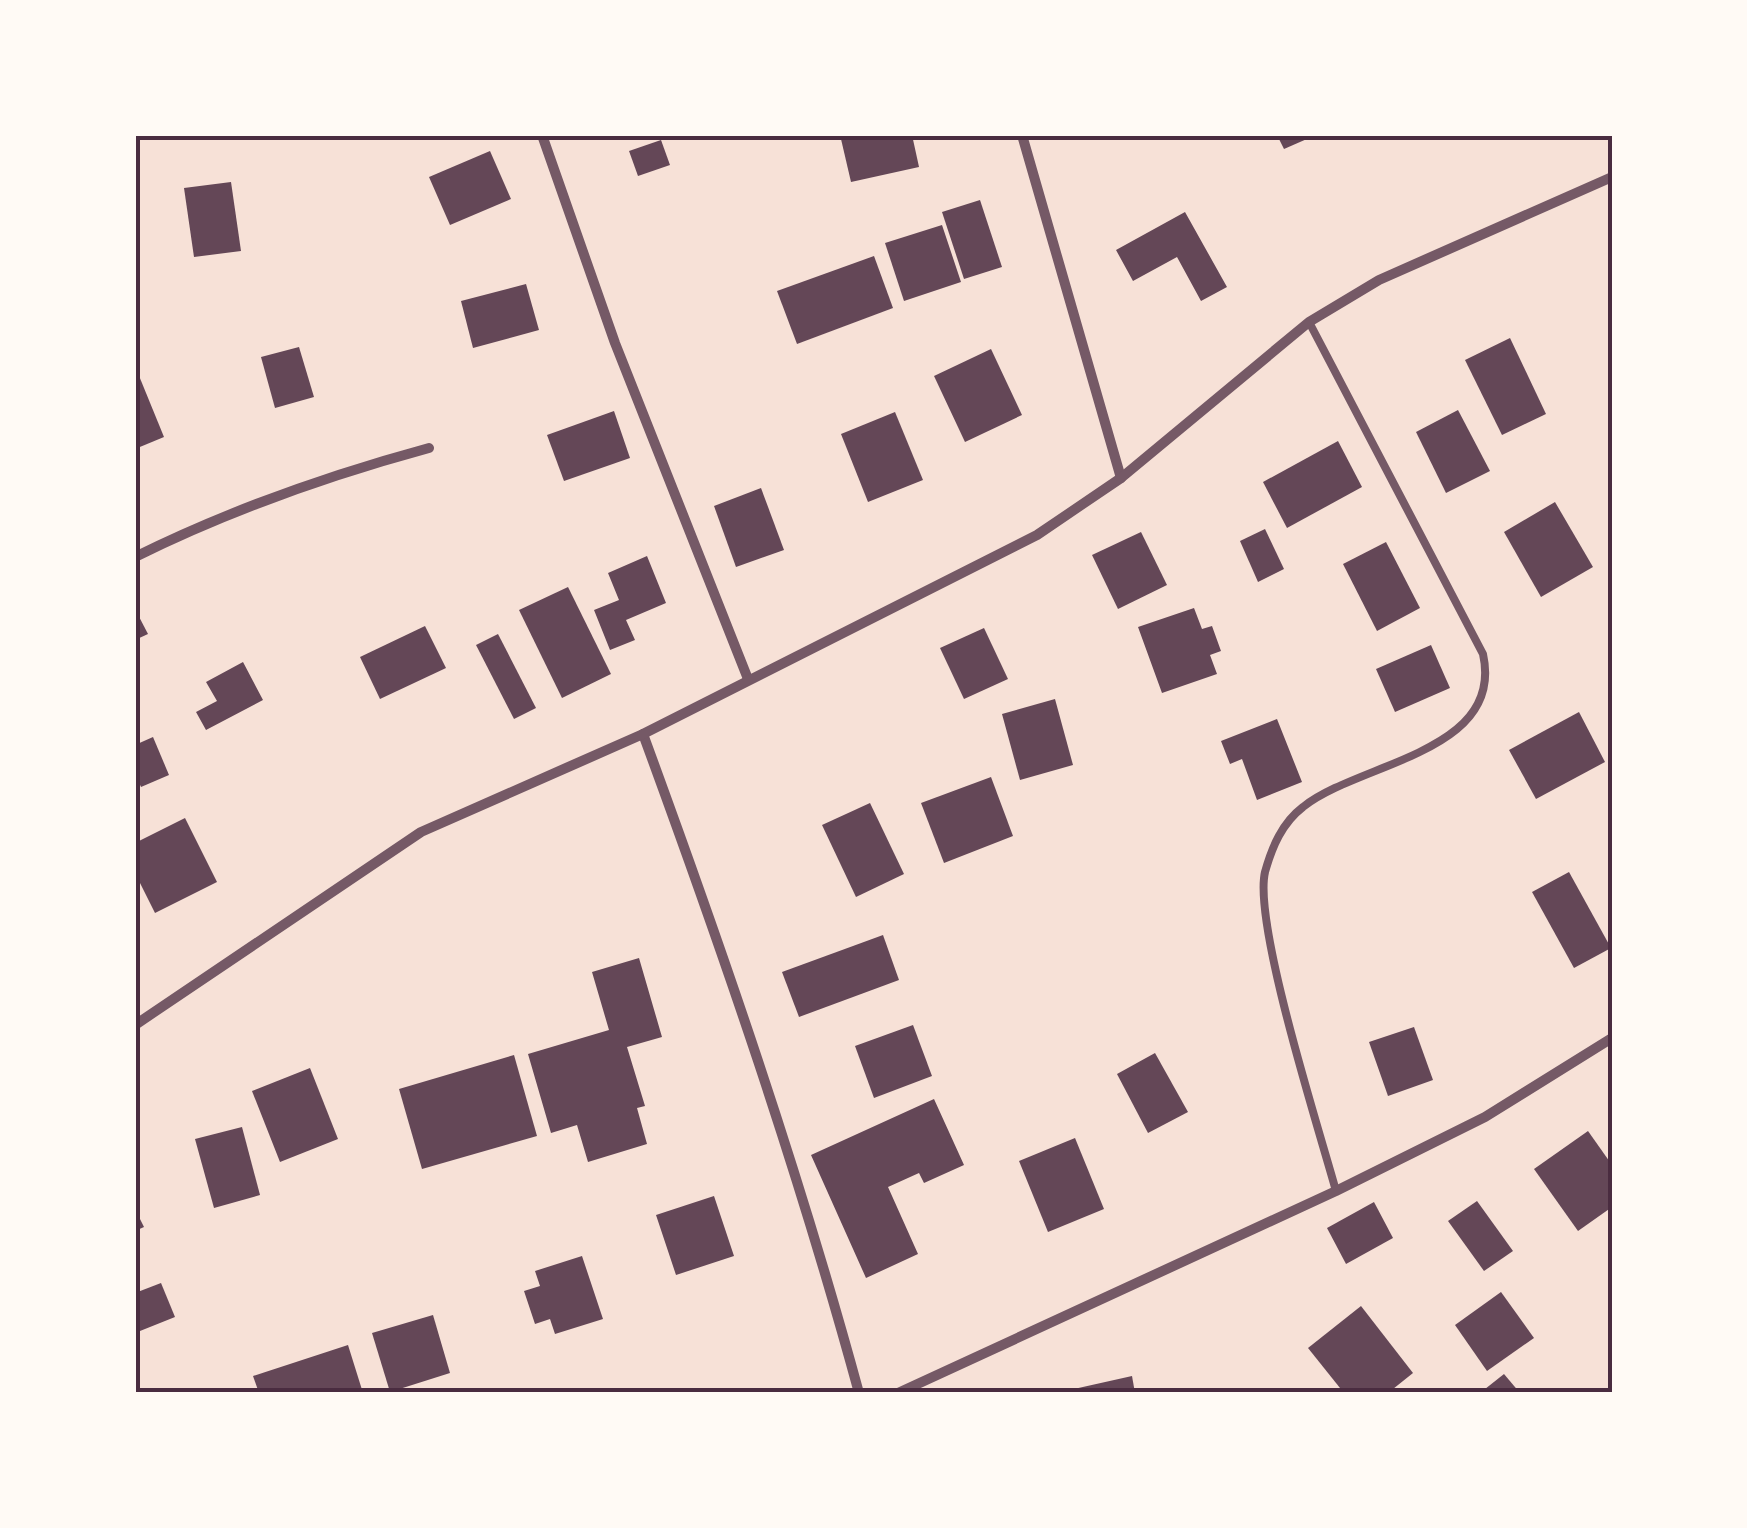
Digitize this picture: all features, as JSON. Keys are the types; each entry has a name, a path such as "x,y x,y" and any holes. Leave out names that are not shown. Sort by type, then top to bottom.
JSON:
{"street":[{"path":"542,135 615,344 748,679"},
{"path":"1022,135 1121,478"},
{"path":"135,1025 421,832 643,734 1021,544 1121,478 1309,322 1379,280 1612,177"},
{"path":"135,557 235,510 336,473 429,448"},
{"path":"643,734 752,1036 808,1207 859,1393"},
{"path":"898,1393 1336,1191 1485,1116 1612,1038"}],"lane":[{"path":"1309,322 1483,654 1488,674 1485,696 1451,735 1305,805 1275,843 1264,876 1267,928 1336,1191"}],"building":[{"path":"912,135 919,167 851,182 841,139"},
{"path":"1277,135 1316,135 1284,149"},
{"path":"661,140 670,165 638,176 629,151"},
{"path":"490,151 511,199 450,225 429,177"},
{"path":"231,182 241,251 194,257 184,188"},
{"path":"980,200 1002,267 964,279 942,212"},
{"path":"1185,212 1227,287 1201,301 1177,257 1133,281 1116,250"},
{"path":"942,225 961,282 904,301 885,243"},
{"path":"874,256 893,308 797,344 777,291"},
{"path":"526,284 539,330 473,348 461,301"},
{"path":"1510,338 1546,414 1502,435 1465,360"},
{"path":"299,347 314,397 275,408 261,357"},
{"path":"991,349 1022,415 965,442 934,376"},
{"path":"135,366 164,437 135,449"},
{"path":"1458,410 1490,471 1446,493 1416,432"},
{"path":"614,411 630,458 564,481 547,435"},
{"path":"895,412 923,480 868,502 841,434"},
{"path":"1338,441 1362,487 1287,528 1263,482"},
{"path":"761,488 784,550 736,567 714,506"},
{"path":"1555,502 1593,567 1541,597 1504,532"},
{"path":"1265,529 1284,569 1258,582 1240,541"},
{"path":"1141,532 1167,585 1118,609 1092,555"},
{"path":"1386,542 1420,608 1377,631 1343,564"},
{"path":"647,556 666,603 626,620 635,640 610,650 594,610 619,600 608,573"},
{"path":"568,587 611,674 562,698 519,610"},
{"path":"1194,608 1202,629 1212,626 1221,651 1210,655 1217,674 1162,693 1138,627"},
{"path":"135,609 148,634 135,640"},
{"path":"425,626 446,668 380,699 360,657"},
{"path":"984,628 1008,679 964,699 940,648"},
{"path":"498,634 536,708 514,719 476,645"},
{"path":"1431,645 1450,688 1395,712 1376,669"},
{"path":"243,662 263,700 206,730 196,712 217,701 206,682"},
{"path":"1055,699 1073,765 1020,780 1002,714"},
{"path":"1579,712 1605,762 1536,799 1509,750"},
{"path":"1277,719 1302,782 1257,800 1242,759 1230,764 1221,741"},
{"path":"153,737 169,775 141,787 135,774 135,745"},
{"path":"991,777 1013,836 944,863 921,803"},
{"path":"870,803 904,874 856,897 822,825"},
{"path":"185,818 217,882 155,913 135,873 135,843"},
{"path":"1569,872 1611,948 1574,968 1532,892"},
{"path":"883,935 899,980 799,1017 782,972"},
{"path":"639,958 662,1037 627,1047 645,1106 637,1108 647,1144 588,1162 577,1125 551,1133 528,1054 609,1030 592,972"},
{"path":"913,1025 932,1076 874,1098 855,1046"},
{"path":"1414,1027 1433,1080 1388,1096 1369,1042"},
{"path":"1155,1053 1188,1112 1148,1133 1117,1074"},
{"path":"514,1055 537,1136 422,1169 399,1089"},
{"path":"310,1068 338,1139 280,1162 252,1091"},
{"path":"934,1099 964,1165 924,1183 919,1173 888,1187 918,1254 866,1278 811,1155"},
{"path":"242,1127 260,1195 214,1208 195,1139"},
{"path":"1588,1131 1612,1165 1612,1207 1578,1231 1534,1169"},
{"path":"1075,1138 1104,1209 1048,1232 1019,1161"},
{"path":"714,1196 734,1256 676,1275 656,1215"},
{"path":"1477,1201 1513,1251 1484,1271 1448,1221"},
{"path":"1374,1202 1393,1238 1346,1264 1327,1228"},
{"path":"135,1209 144,1227 135,1231"},
{"path":"582,1256 603,1319 555,1334 550,1319 535,1324 524,1291 540,1286 535,1271"},
{"path":"161,1283 175,1317 135,1333 135,1293"},
{"path":"1501,1292 1534,1338 1487,1371 1455,1325"},
{"path":"1361,1306 1413,1373 1388,1393 1344,1393 1308,1348"},
{"path":"433,1315 450,1373 390,1392 372,1333"},
{"path":"348,1345 363,1393 259,1393 253,1376"},
{"path":"1504,1374 1520,1393 1480,1393"},
{"path":"1132,1376 1135,1393 1065,1393 1065,1391"}]}
